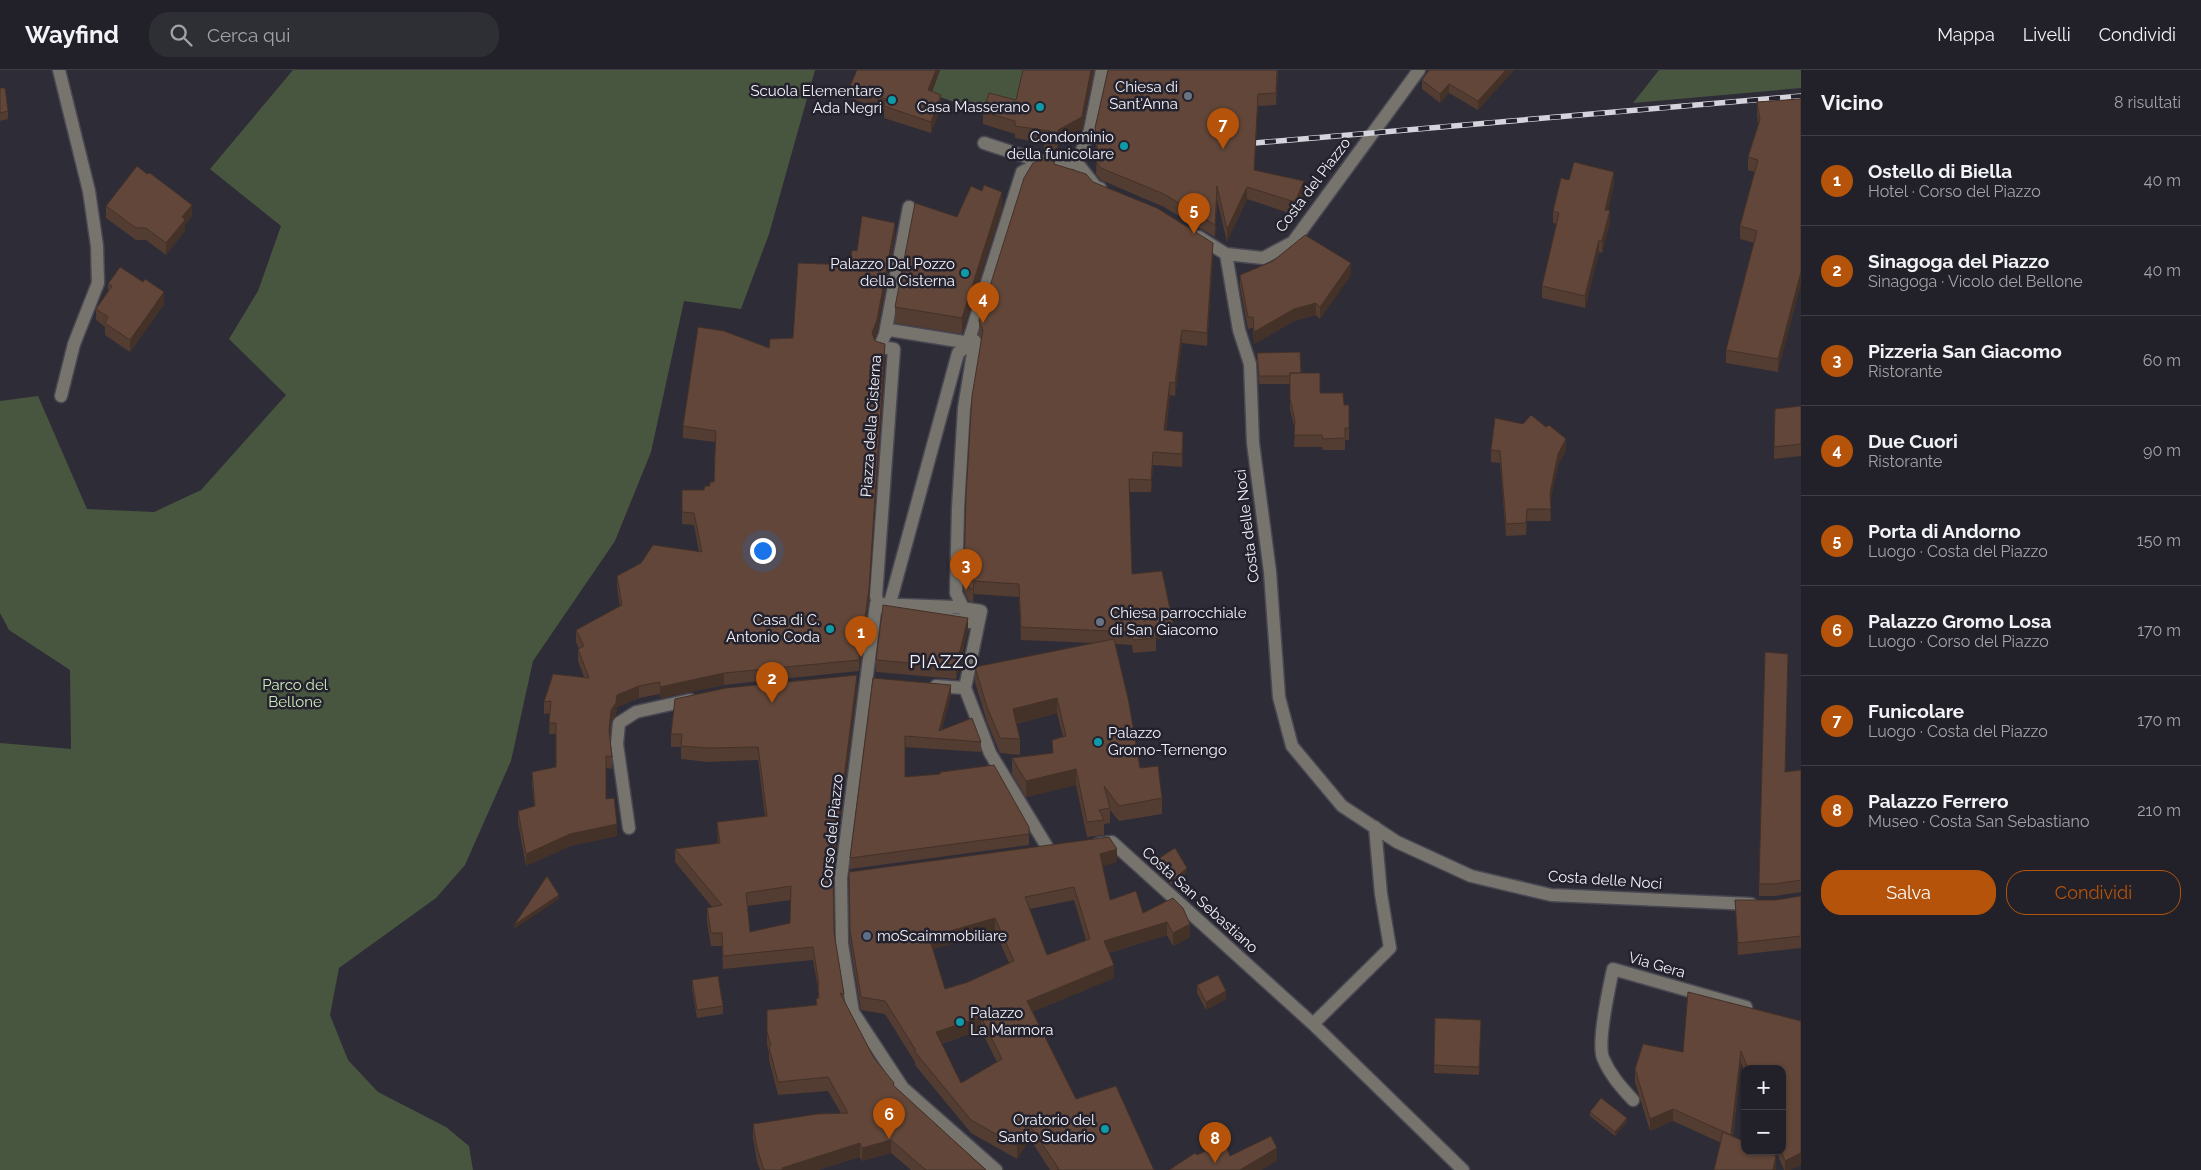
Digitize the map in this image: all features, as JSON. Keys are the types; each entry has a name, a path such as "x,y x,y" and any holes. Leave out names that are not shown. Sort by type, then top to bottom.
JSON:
{"street":[{"path":"59,70 90,191 97,246 98,283 74,344 61,396"},
{"path":"1077,163 1090,130 1102,70"},
{"name":"Costa del Piazzo","path":"1186,229 1226,254 1263,258 1293,242 1419,70"},
{"path":"984,143 1042,162 1077,163 1096,186 1112,194"},
{"path":"968,342 975,341 964,408 958,508 956,592 970,622 887,610 884,603 958,353 967,346 968,342 1022,172 1042,162"},
{"path":"885,334 909,207"},
{"name":"Costa delle Noci","path":"1226,254 1239,330 1250,364 1253,443 1270,572 1279,697 1292,746 1342,806 1397,842 1471,876 1551,895 1760,904"},
{"name":"Piazza della Cisterna","path":"884,603 876,596 894,349 880,347 885,334 890,330 968,342"},
{"name":"Corso del Piazzo","path":"884,603 876,604 861,679 842,944 853,1012 903,1088 996,1170"},
{"path":"964,608 980,611 965,688 990,754 1048,850"},
{"path":"861,679 883,680"},
{"path":"920,684 965,688"},
{"path":"629,828 617,744 619,723 636,712 706,697"},
{"path":"1313,1024 1390,948 1381,894 1374,827"},
{"name":"Costa San Sebastiano","path":"1085,846 1112,842 1313,1024 1463,1170"},
{"name":"Via Gera","path":"1633,1100 1612,1076 1602,1056 1603,1016 1613,969 1754,1010"}],"green space":[{"name":"Parco del Bellone","path":"293,70 815,70 769,234 741,309 684,301 651,452 615,541 533,661 511,761 465,865 436,898 339,968 330,1015 348,1060 378,1092 446,1127 469,1146 473,1170 0,1170 0,743 71,749 70,670 9,630 0,613 0,401 38,396 87,509 154,512 201,490 286,395 229,339 258,291 281,226 210,169"},
{"path":"940,70 1028,70 1018,113 987,113 931,94"},
{"path":"1659,70 1801,70 1801,88 1633,103"}],"building":[{"name":"Scuola Elementare Ada Negri","path":"857,70 936,70 928,90 941,95 931,122 884,106 886,99 850,86"},
{"path":"1023,70 1091,70 1082,117 1058,130 1057,142 1044,141 1050,131 1015,126 1015,121 983,112 989,93 1016,100"},
{"path":"1108,70 1277,70 1276,93 1258,94 1254,170 1304,181 1295,202 1247,187 1227,229 1217,186 1215,225 1164,194 1101,168 1096,161 1098,139 1095,128"},
{"path":"1429,70 1506,70 1478,101 1449,84 1440,94 1422,80"},
{"path":"0,88 5,88 8,111 0,113"},
{"path":"1801,97 1801,272 1778,359 1726,350 1757,231 1740,226 1758,160 1748,157 1760,120 1757,102 1800,99"},
{"path":"1044,157 1055,158 1054,164 1086,174 1093,182 1157,208 1213,243 1207,333 1182,330 1175,383 1170,382 1164,430 1183,432 1182,454 1153,452 1151,480 1129,479 1132,574 1162,571 1173,623 1154,627 1156,638 1133,640 1132,632 1021,627 1019,584 974,581 973,589 969,588 964,578 966,496 972,396 983,330 979,321 1024,178 1033,163"},
{"path":"1574,162 1614,172 1605,210 1610,210 1602,241 1599,240 1585,296 1542,286 1559,213 1553,211 1561,178 1569,180"},
{"path":"137,166 147,174 150,173 192,205 182,217 185,220 166,243 146,228 136,228 106,206"},
{"name":"Palazzo Dal Pozzo della Cisterna","path":"984,185 1002,192 962,318 895,307 915,203 957,217 971,186 982,191"},
{"path":"862,216 895,223 877,320 872,333 875,341 885,344 869,589 859,660 724,673 660,687 660,682 639,686 617,695 616,703 611,710 609,731 612,757 606,756 606,799 614,798 617,824 570,834 526,854 518,811 535,806 532,772 556,767 556,723 549,723 551,701 544,702 553,674 589,678 578,649 584,646 576,630 622,605 617,576 641,563 653,545 702,552 694,513 682,512 682,490 704,490 705,486 710,486 710,482 714,482 716,431 683,426 698,327 724,331 769,348 770,339 793,338 798,263 850,265 852,250 857,251"},
{"path":"1305,235 1351,263 1320,307 1316,303 1294,309 1254,332 1253,317 1248,317 1240,275 1273,261"},
{"path":"120,267 143,282 145,279 164,292 130,340 105,323 108,317 96,309 112,286 108,284"},
{"path":"1300,352 1301,373 1290,373 1290,376 1259,376 1257,353"},
{"path":"1290,373 1320,373 1320,393 1343,393 1344,405 1349,405 1349,428 1345,428 1345,438 1323,439 1322,435 1294,435 1295,421 1290,398"},
{"path":"1801,406 1801,444 1774,447 1775,409"},
{"path":"1531,415 1546,427 1549,425 1566,439 1558,454 1550,493 1551,509 1527,509 1526,523 1506,524 1500,451 1491,450 1495,418 1523,424"},
{"path":"883,605 968,618 956,667 876,660"},
{"name":"Palazzo Gromo-Ternengo","path":"1114,639 1129,703 1140,768 1158,766 1162,798 1119,806 1104,786 1110,808 1099,810 1104,820 1087,822 1076,769 1026,781 1012,758 1053,753 1052,740 1066,736 1057,698 1013,709 1020,739 1000,738 987,707 975,667"},
{"path":"1765,652 1788,654 1785,772 1801,770 1801,880 1775,884 1759,884"},
{"path":"857,675 833,865 834,932 844,994 840,993 874,1058 894,1083 893,1085 986,1170 926,1170 891,1140 862,1148 860,1143 782,1168 783,1170 764,1170 757,1148 753,1124 817,1114 848,1113 828,1077 778,1082 769,1047 771,1046 767,1031 767,1010 817,1005 816,999 819,998 819,985 813,947 723,956 722,933 711,933 707,908 722,905 675,849 720,843 717,822 767,816 758,747 708,748 681,746 682,734 671,734 675,699 726,688","holes":["791,886 790,923 750,932 746,893"]},
{"path":"873,678 951,685 939,731 972,718 981,742 905,736 905,777 940,774 941,772 994,765 1029,827 1029,834 850,858"},
{"path":"1109,837 1117,849 1100,854 1110,900 1136,891 1143,913 1173,898 1183,908 1190,924 1173,933 1167,922 1104,941 1114,965 1027,1001 1076,1099 1116,1086 1154,1170 1057,1170 1059,1169 1030,1126 1017,1146 971,1120 915,1052 915,1049 885,1001 861,997 850,930 849,872","holes":["1074,887 1090,939 1047,955 1025,897","995,918 1014,961 968,982 945,989 929,937","981,1017 1002,1059 961,1083 936,1032"]},
{"path":"1175,848 1187,868 1172,881 1153,862"},
{"path":"547,876 559,895 514,925"},
{"path":"1801,896 1801,936 1738,943 1735,900 1776,900"},
{"path":"1218,975 1226,991 1206,1002 1197,985"},
{"path":"718,976 723,1006 697,1010 692,980"},
{"path":"1688,992 1801,1021 1801,1153 1785,1161 1783,1155 1786,1155 1786,1065 1746,1065 1741,1051 1731,1135 1673,1109 1650,1119 1635,1069 1643,1044 1683,1052"},
{"path":"1435,1018 1481,1020 1479,1067 1434,1065"},
{"path":"1601,1098 1627,1118 1615,1132 1590,1112"},
{"path":"1723,1132 1741,1140 1741,1155 1776,1156 1773,1170 1714,1170"},
{"path":"1271,1136 1277,1148 1240,1170 1169,1170 1195,1153 1197,1155 1224,1142 1230,1156"}],"railway":[{"path":"1243,144 1801,96"}],"place":[{"name":"Chiesa di Sant'Anna","path":"1188,96"},
{"name":"Scuola Elementare Ada Negri","path":"892,100"},
{"name":"Casa Masserano","path":"1040,107"},
{"name":"Condominio della funicolare","path":"1124,146"},
{"name":"Funicolare","path":"1223,149"},
{"name":"Porta di Andorno","path":"1194,234"},
{"name":"Palazzo Dal Pozzo della Cisterna","path":"965,273"},
{"name":"Due Cuori","path":"983,323"},
{"name":"Pizzeria San Giacomo","path":"966,590"},
{"name":"Chiesa parrocchiale di San Giacomo","path":"1100,622"},
{"name":"Casa di C. Antonio Coda","path":"830,629"},
{"name":"Ostello di Biella","path":"861,657"},
{"name":"Sinagoga del Piazzo","path":"772,703"},
{"name":"Palazzo Gromo-Ternengo","path":"1098,742"},
{"name":"moScaimmobiliare","path":"867,936"},
{"name":"Palazzo La Marmora","path":"960,1022"},
{"name":"Oratorio del Santo Sudario","path":"1105,1129"},
{"name":"Palazzo Gromo Losa","path":"889,1139"},
{"name":"Palazzo Ferrero","path":"1215,1163"}],"district":[{"name":"PIAZZO","path":"944,662"}]}
